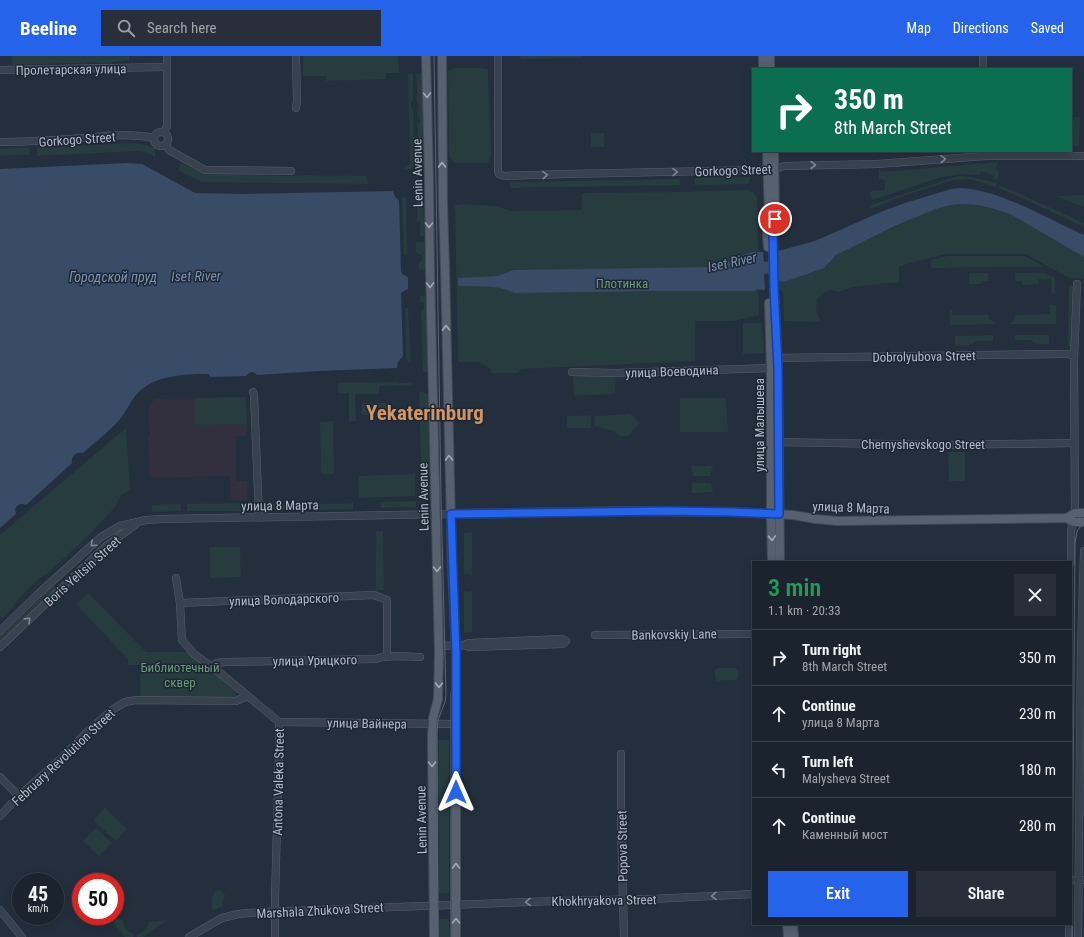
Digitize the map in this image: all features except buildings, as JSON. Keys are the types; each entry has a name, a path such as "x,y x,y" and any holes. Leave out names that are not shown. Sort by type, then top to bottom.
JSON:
{"main road":[{"name":"Lenin Avenue","path":"426,56 430,299 439,646 438,699 432,725 434,937"},
{"name":"Lenin Avenue","path":"442,56 442,173 451,514 459,645 456,724 456,937"},
{"path":"763,56 763,68"},
{"path":"770,56 770,68"},
{"path":"767,152 771,169 775,219 771,249 775,442 775,514 772,561"},
{"path":"771,169 774,152"},
{"name":"улица Малышева","path":"774,358 771,368 775,442"},
{"name":"улица 8 Марта","path":"451,514 666,511 794,515 837,521 1071,518 1084,521"},
{"name":"улица 8 Марта","path":"1071,518 1084,513"},
{"path":"775,514 780,561"},
{"path":"787,925 788,937"},
{"path":"793,925 794,937"}],"street":[{"path":"164,132 167,126 167,56"},
{"path":"296,56 296,108"},
{"name":"Gorkogo Street","path":"498,56 498,172 506,177 771,169 784,166 877,164 986,153 1084,156"},
{"path":"983,56 983,68"},
{"name":"Пролетарская улица","path":"0,70 166,67"},
{"path":"154,138 157,132 164,132 168,136 166,145"},
{"name":"Gorkogo Street","path":"0,142 32,142 109,136 136,136 154,138 157,145 166,145 169,150 205,170 291,171"},
{"path":"1071,561 1074,443 1074,359 1077,284"},
{"name":"Dobrolyubova Street","path":"774,358 1071,354 1074,359"},
{"name":"улица Воеводина","path":"572,372 617,373 771,368"},
{"path":"253,392 259,517"},
{"name":"Chernyshevskogo Street","path":"775,442 942,445 1074,443"},
{"name":"улица 8 Марта","path":"140,522 162,519 451,514"},
{"name":"Boris Yeltsin Street","path":"0,631 101,536 120,526 140,522"},
{"name":"Boris Yeltsin Street","path":"0,647 105,547 140,522"},
{"path":"1078,937 1081,647 1084,551"},
{"name":"Antona Valeka Street","path":"176,578 180,603 182,640 194,654 212,666 279,722 275,937"},
{"name":"улица Володарского","path":"180,603 374,595 387,600 387,657"},
{"name":"Bankovskiy Lane","path":"595,635 752,634"},
{"path":"439,646 546,639 562,639 566,641 563,644 469,647 459,645"},
{"name":"улица Урицкого","path":"212,666 216,663 226,662 420,657"},
{"name":"February Revolution Street","path":"0,816 19,796 63,757 95,724 112,710 125,702 136,700 236,701 247,696"},
{"name":"улица Вайнера","path":"279,722 432,725 456,724"},
{"name":"Popova Street","path":"621,754 624,937"},
{"path":"0,777 19,796"},
{"name":"Khokhryakova Street","path":"456,905 752,894"},
{"name":"Marshala Zhukova Street","path":"189,937 222,918 238,914 456,905"},
{"path":"0,910 22,937"},
{"path":"1069,925 1069,937"}],"shaded area":[{"path":"246,397 247,436 236,436 236,481 247,481 247,500 231,500 230,476 150,478 148,436 150,436 148,413 152,402 156,399"}],"green space":[{"path":"12,56 129,56 129,61 112,62 111,64 87,62 87,64 12,65"},
{"path":"303,56 398,56 399,73 386,73 386,79 326,81 326,76 303,76"},
{"path":"520,56 581,56 581,58 521,59"},
{"path":"455,68 488,69 491,156 488,163 455,163 449,156 448,71"},
{"path":"408,74 413,74 413,101 411,101 411,108 413,108 415,165 413,169 404,169 410,162"},
{"path":"416,74 422,74 423,170 419,170 418,157 420,154 418,151 418,123 420,121 417,115 419,104 417,102 418,87"},
{"path":"1072,117 1080,117 1079,146 1072,146"},
{"path":"591,133 604,133 604,147 591,147"},
{"path":"133,143 155,148 155,157 146,152 138,151 37,156 37,148"},
{"path":"29,147 29,155 0,156 0,149"},
{"path":"998,162 996,168 999,172 997,180 993,179 994,176 981,171 980,175 961,174 938,178 873,200 869,193 873,191 885,190 885,180 879,179 879,169 882,172"},
{"path":"182,163 204,174 367,176 368,184 201,182 178,170"},
{"path":"958,176 972,177 997,183 996,187 970,179 953,180 903,196 871,209 870,206 874,204"},
{"path":"751,177 748,184 695,185 695,178"},
{"path":"680,179 680,185 510,188 510,182"},
{"path":"999,185 1084,223 1084,227 999,188"},
{"name":"Плотинка","path":"748,190 754,193 757,198 759,315 734,321 695,321 695,361 521,369 518,373 491,373 491,369 479,362 458,362 455,205 464,204 497,206 510,211 582,210 582,193"},
{"path":"417,191 423,191 424,236 420,236 420,221 417,221"},
{"path":"1084,195 1084,207 1055,196"},
{"path":"403,197 406,197 407,255 404,255"},
{"path":"960,204 978,205 1010,214 1084,257 1084,279 1066,276 1025,254 946,254 899,266 899,282 853,287 839,292 831,290 824,292 817,299 816,312 821,322 784,321 783,292 778,287 778,280 785,282 832,259 849,248 921,215"},
{"path":"416,242 424,242 425,269 419,270 419,262 422,261 422,256 416,252"},
{"path":"947,256 1025,256 1044,267 931,268 931,260"},
{"path":"971,273 988,273 988,281 981,281 981,284 969,284 969,275"},
{"path":"1015,273 1045,273 1055,278 1054,294 1052,294 1051,279 1038,279 1038,284 1022,285 1022,281 1015,281"},
{"path":"1069,285 1073,286 1071,346 1068,346"},
{"path":"420,296 428,296 429,372 423,372 421,310 423,310 424,306 423,302 420,302"},
{"path":"1050,305 1054,305 1056,307 1056,324 1009,324 1013,321 1016,315 1050,314"},
{"path":"405,308 408,308 411,362 408,362 406,357"},
{"path":"950,310 952,310 952,315 988,315 989,319 996,324 950,325"},
{"path":"743,323 762,323 764,353 743,354"},
{"path":"993,335 993,341 977,341 968,346 955,345 955,336"},
{"path":"1015,335 1049,335 1049,345 1037,344 1030,340 1015,340"},
{"path":"573,374 616,375 615,394 574,396"},
{"path":"338,383 411,383 411,385 379,386 379,394 355,394 356,421 349,421 349,393 338,393"},
{"path":"419,392 428,394 429,398 431,443 430,496 424,496 422,494"},
{"path":"246,397 247,424 195,425 195,398"},
{"path":"680,398 726,398 728,432 680,432"},
{"path":"362,403 389,403 389,415 362,415"},
{"path":"630,414 640,423 628,436 619,436 614,431 595,426 594,416"},
{"path":"591,415 591,428 567,428 567,416"},
{"path":"333,421 334,474 321,474 320,422"},
{"path":"126,428 130,490 121,495 115,507 93,531 48,573 36,581 2,618 0,616 0,535"},
{"path":"948,452 965,452 965,481 949,481"},
{"path":"691,466 713,466 710,476 693,476"},
{"path":"415,474 415,496 359,498 358,476"},
{"path":"693,483 711,483 713,492 691,493"},
{"path":"416,501 416,507 381,508 380,502"},
{"path":"244,503 244,511 187,511 187,504"},
{"path":"353,503 353,509 318,510 318,504"},
{"path":"181,504 181,511 152,512 152,505"},
{"path":"272,504 310,504 310,509 272,510"},
{"path":"376,531 383,531 384,590 376,590"},
{"path":"472,532 472,575 468,573 464,575 464,533"},
{"path":"210,547 240,547 241,577 210,578"},
{"path":"53,586 56,588 0,643 0,636"},
{"path":"464,591 472,591 472,632 464,633"},
{"name":"Библиотечный сквер","path":"88,593 146,652 187,652 237,690 235,697 142,697 140,694 141,665 128,665 128,659 76,604"},
{"path":"718,668 735,668 738,670 738,678 736,680 718,681 715,678 715,670"},
{"path":"438,740 449,740 449,893 442,894 439,893"},
{"path":"105,808 127,829 116,841 93,820"},
{"path":"96,828 112,843 99,856 83,841"},
{"path":"221,890 225,895 222,907 212,910 212,896 214,896 214,892"},
{"path":"439,919 449,919 450,937 439,937"},
{"path":"167,920 143,937 137,937 137,935 146,928 149,922"},
{"path":"115,925 124,925 129,932 134,934 133,937 125,937"}],"water":[{"name":"Городской пруд","path":"128,163 142,164 195,193 242,194 393,191 395,197 399,201 401,271 402,274 408,277 408,289 401,293 403,356 398,362 397,368 257,375 252,372 246,376 210,377 209,374 188,375 157,381 140,391 115,425 83,453 74,455 72,458 72,463 26,505 18,505 15,509 16,514 0,528 0,169"},
{"name":"Iset River","path":"962,188 978,190 1009,200 1084,235 1084,257 1010,214 978,205 960,204 936,209 897,225 836,255 824,268 784,282 778,279 778,273 764,274 765,290 514,293 501,288 487,286 458,286 458,278 499,276 514,270 716,267 751,252 763,252 764,262 777,260 779,258 776,254 778,251 815,241 905,203 951,189"}],"tram line":[{"path":"434,56 441,498 446,694 445,702 438,720 437,731 438,937"},
{"path":"1072,937 1075,543 1077,531 1084,522"},
{"path":"451,693 451,937"}],"district":[{"name":"Yekaterinburg","path":"425,413"}],"route":[{"path":"456,792 456,654 451,514 666,511 779,514 778,368 773,233 775,219"}]}
